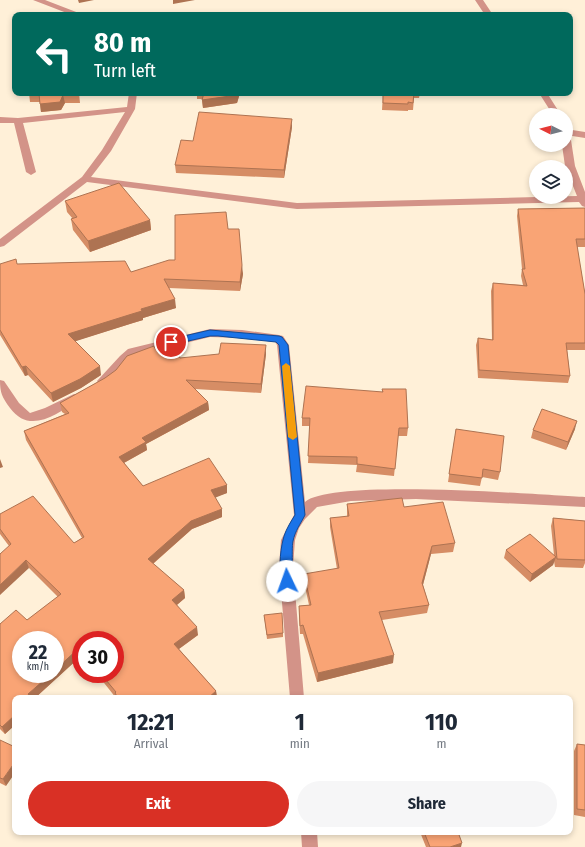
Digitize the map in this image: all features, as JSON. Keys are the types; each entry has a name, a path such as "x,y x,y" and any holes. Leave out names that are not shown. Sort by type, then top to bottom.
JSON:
{"street":[{"path":"37,0 71,12"},
{"path":"479,0 487,12"},
{"path":"1,240 85,179 106,151 131,109 133,96"},
{"path":"545,96 553,108"},
{"path":"0,120 18,121 131,109"},
{"path":"18,121 31,172"},
{"path":"573,133 585,135"},
{"path":"85,179 297,206 584,201 570,166 568,152"},
{"path":"95,386 108,378 124,356 132,352 210,333 242,334 279,339 283,345 287,375 300,515"},
{"path":"0,384 21,414 30,418 37,417 81,394"},
{"path":"297,695 286,567 288,540 300,515 313,503 326,499 351,496 416,494 585,502"},
{"path":"309,835 310,847"}],"building":[{"path":"39,96 63,96 60,102 40,104"},
{"path":"203,96 230,96 202,100"},
{"path":"383,96 414,96 413,103 383,103"},
{"path":"199,112 292,119 284,170 175,165 181,140 193,141"},
{"path":"119,183 150,220 88,241 71,219 77,217 65,201"},
{"path":"585,208 585,239 576,239 585,294 585,343 566,343 570,376 479,370 478,338 493,340 493,283 527,286 522,269 525,269 518,209"},
{"path":"226,212 228,229 239,229 242,265 240,282 164,279 175,299 68,334 100,366 80,379 51,393 26,366 22,367 0,330 0,264 16,259 17,264 125,261 131,272 169,260 175,260 175,215"},
{"path":"221,343 266,345 261,384 186,380 208,402 142,438 146,442 119,457 143,486 209,458 227,485 211,490 222,509 191,521 148,559 184,590 172,600 197,627 174,644 216,691 211,695 116,695 116,692 108,683 124,683 124,631 72,631 72,654 64,662 64,631 12,631 12,683 41,683 28,694 29,695 12,695 12,718 2,727 0,725 0,624 16,610 27,620 61,594 26,560 0,585 0,554 11,544 0,529 0,514 33,496 74,543 84,537 24,431 69,413 60,403 105,378 116,370 127,356 154,346 156,350 175,346 180,358 219,354"},
{"path":"306,386 383,392 382,389 406,389 408,428 399,428 395,469 357,464 357,457 308,456 310,418 302,418"},
{"path":"542,409 577,421 568,442 533,430"},
{"path":"456,429 504,436 500,472 483,469 482,478 449,474"},
{"path":"402,498 404,507 443,502 455,543 432,546 422,583 429,605 379,612 394,655 318,673 303,625 300,626 299,606 311,605 304,574 339,568 330,518 349,516 347,504"},
{"path":"553,518 585,521 585,560 557,559"},
{"path":"530,534 556,557 532,574 506,550"},
{"path":"282,613 283,633 267,635 264,615"},
{"path":"0,740 12,746 12,766 3,779 0,778"},
{"path":"577,744 585,745 585,810 577,809"},
{"path":"425,835 459,835 462,843 450,847 430,847"}],"slow traffic":[{"path":"286,366 293,437"}],"route":[{"path":"171,342 210,333 218,333 242,334 279,339 283,345 300,515 288,540 286,567 287,581"}]}
